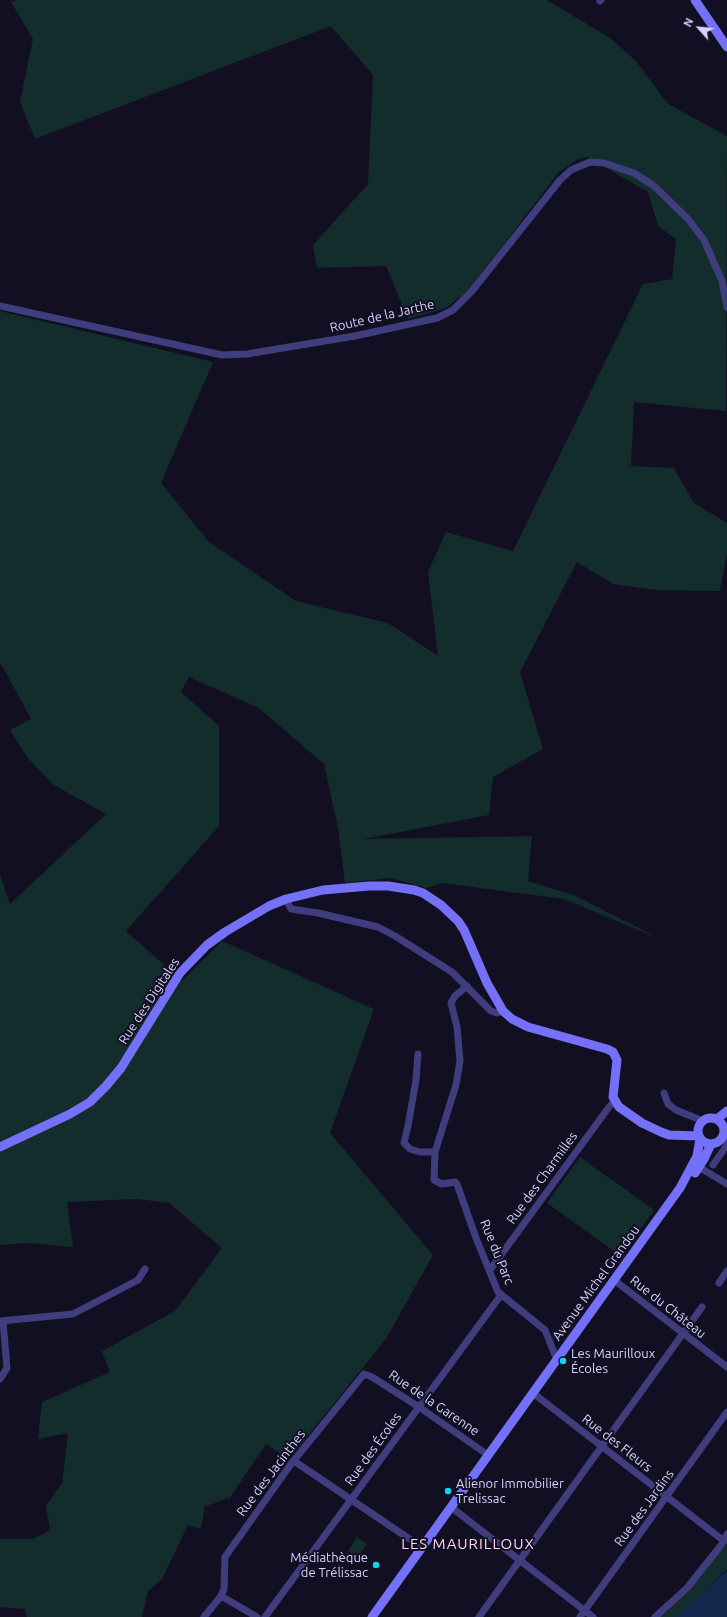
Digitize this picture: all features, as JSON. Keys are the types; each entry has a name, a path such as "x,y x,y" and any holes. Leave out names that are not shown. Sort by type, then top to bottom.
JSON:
{"street":[{"path":"695,0 727,47"},
{"name":"Route de la Jarthe","path":"0,306 222,354 247,354 355,336 437,318 453,310 472,291 560,180 571,170 590,162 604,162 634,173 654,186 688,219 704,240 722,281 727,307"},
{"name":"Rue des Digitales","path":"0,1147 64,1117 90,1102 121,1068 180,973 207,944 240,922 286,899 324,890 369,886 402,887 423,893 441,905 458,921 470,943 492,994 503,1011 512,1019 528,1027 613,1052 617,1060 612,1090 614,1102"},
{"path":"286,899 291,909 318,912 378,927 390,933 452,972 492,1011 497,1013 503,1011"},
{"path":"418,1054 414,1095 404,1143 410,1149 435,1152 456,1085 460,1062 457,1027 451,1003 455,996 467,986"},
{"path":"664,1092 668,1104 700,1131 707,1144 726,1141"},
{"path":"614,1102 625,1112 642,1123 661,1132 678,1135 700,1131 710,1118 723,1121"},
{"name":"Rue des Charmilles","path":"490,1270 614,1102"},
{"path":"713,1165 726,1141 723,1121 727,1111"},
{"name":"Avenue Michel Grandou","path":"372,1617 680,1188 695,1161 699,1149 700,1131"},
{"name":"Avenue Michel Grandou","path":"680,1188 690,1180 704,1159 711,1144"},
{"path":"699,1149 699,1167 727,1184"},
{"name":"Rue du Parc","path":"435,1152 434,1180 442,1184 455,1182 460,1187 476,1238 498,1292 545,1330 557,1360"},
{"path":"704,1159 710,1174"},
{"path":"0,1379 7,1368 2,1321 73,1314 138,1280 146,1269"},
{"path":"719,1283 727,1271"},
{"name":"Rue du Château","path":"614,1280 727,1367"},
{"name":"Rue des Écoles","path":"265,1617 501,1294"},
{"path":"479,1617 702,1307"},
{"name":"Rue de la Garenne","path":"364,1374 372,1377 419,1406 488,1455"},
{"name":"Rue des Jacinthes","path":"221,1596 224,1589 224,1557 294,1461 364,1374"},
{"name":"Rue des Fleurs","path":"533,1394 724,1541"},
{"name":"Rue des Jardins","path":"580,1617 727,1412"},
{"path":"294,1461 408,1538 423,1546"},
{"path":"451,1508 593,1617"},
{"path":"655,1617 687,1588 724,1541 727,1534"},
{"path":"204,1617 221,1596 257,1617"}],"green space":[{"path":"17,0 547,0 610,38 636,61 668,104 727,136 726,411 634,402 631,466 674,468 694,503 727,523 727,553 720,591 655,590 613,584 577,562 520,672 543,749 493,777 489,815 363,839 532,836 528,881 576,896 660,939 564,899 442,883 426,888 391,878 345,883 338,828 324,764 259,708 189,677 181,692 219,726 219,826 126,931 182,981 222,941 374,1009 330,1133 433,1255 386,1339 289,1459 266,1444 229,1499 227,1498 207,1506 205,1505 201,1529 188,1525 162,1579 148,1591 142,1617 27,1617 25,1609 0,1607 0,1539 33,1539 50,1530 46,1506 62,1483 68,1433 38,1439 42,1402 110,1372 102,1351 175,1311 222,1248 169,1203 137,1199 67,1202 73,1247 28,1243 0,1245 0,875 10,904 106,814 52,784 27,757 10,730 31,719 0,662 0,311 213,362 161,483 209,542 296,601 388,623 438,656 428,572 446,532 513,551 643,284 672,279 676,239 658,226 648,192 587,157 578,159 559,172 468,291 446,308 408,319 386,266 317,268 313,245 368,184 373,75 331,26 35,139 20,102 33,39 11,2"},
{"path":"580,1157 654,1210 621,1256 547,1203"},
{"path":"357,1537 367,1544 357,1557 348,1551"},
{"path":"727,1544 727,1569 676,1617 659,1617 690,1588"}],"water":[{"path":"727,1571 727,1617 674,1617 725,1572"}],"place":[{"name":"Les Maurilloux Écoles","path":"563,1361"},
{"name":"Alienor Immobilier Trelissac","path":"448,1491"},
{"name":"Médiathèque de Trélissac","path":"376,1565"}],"district":[{"name":"LES MAURILLOUX","path":"468,1544"}]}
